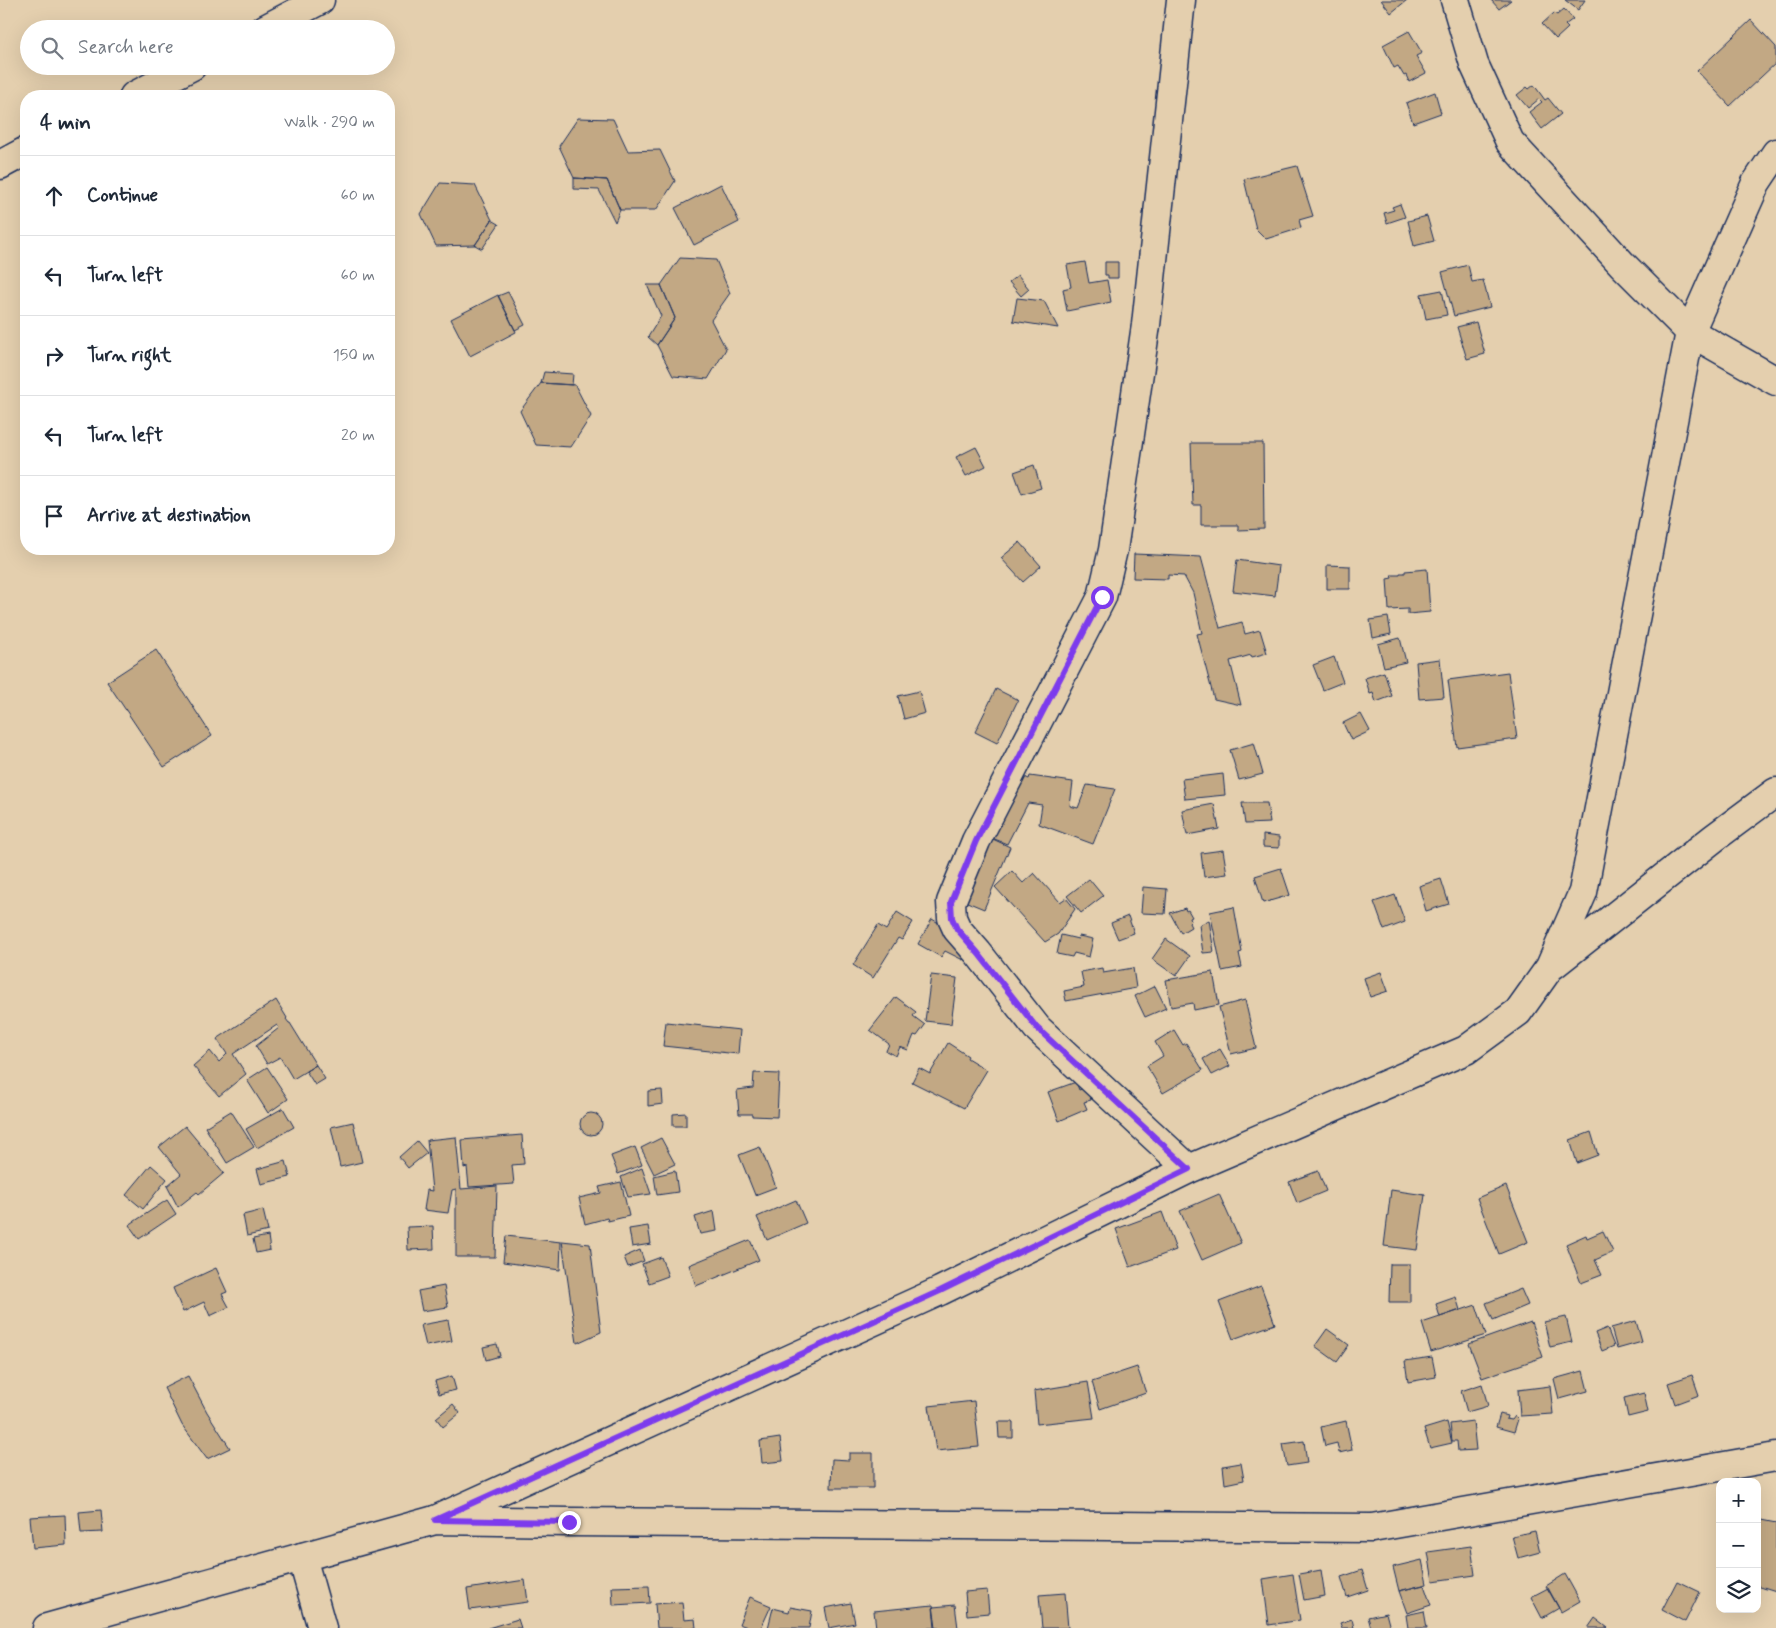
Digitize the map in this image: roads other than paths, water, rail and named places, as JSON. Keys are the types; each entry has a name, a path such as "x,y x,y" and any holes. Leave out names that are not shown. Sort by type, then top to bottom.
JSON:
{"street":[{"path":"282,20 320,0"},
{"path":"1182,0 1146,325 1113,550 1102,597 976,841 951,902 952,918 957,929 1037,1028 1189,1169"},
{"path":"1455,0 1474,64 1510,142 1622,264 1690,332 1776,381"},
{"path":"146,90 175,75"},
{"path":"47,1628 435,1520 940,1291 1189,1169 1466,1050 1518,1012 1550,967 1583,892 1690,332 1756,182 1776,153"},
{"path":"0,165 20,154"},
{"path":"1550,967 1714,838 1776,792"},
{"path":"435,1520 579,1523 1372,1528 1776,1457"},
{"path":"302,1557 322,1628"}]}
